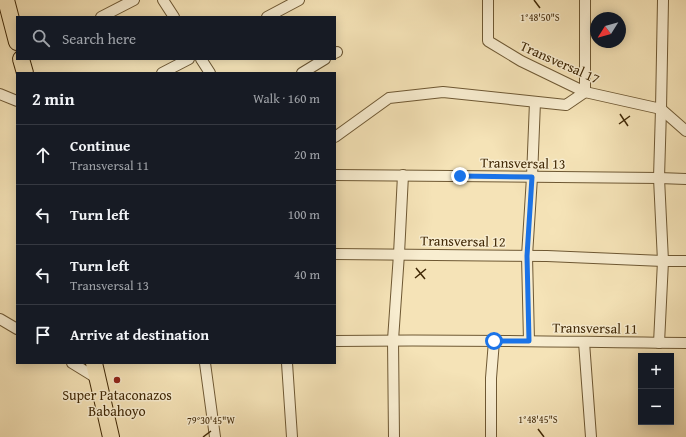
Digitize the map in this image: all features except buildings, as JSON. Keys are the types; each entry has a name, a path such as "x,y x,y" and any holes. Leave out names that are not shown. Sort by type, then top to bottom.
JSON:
{"highway":[{"path":"6,0 16,38"},
{"path":"22,60 25,72"},
{"path":"94,364 111,437"}],"street":[{"path":"103,16 134,0"},
{"path":"163,0 173,16"},
{"path":"269,16 299,0"},
{"name":"Transversal 17","path":"488,0 488,41 521,61 585,92 662,109"},
{"path":"336,136 389,98 443,92 566,105 585,92 585,0"},
{"path":"659,343 663,261 659,178 662,109 663,0"},
{"path":"164,72 187,60"},
{"path":"202,60 209,72"},
{"path":"304,72 323,60"},
{"path":"0,94 16,101"},
{"path":"529,341 527,256 535,102"},
{"path":"662,109 686,131"},
{"name":"Transversal 13","path":"336,175 686,179"},
{"path":"394,437 393,340 403,175"},
{"name":"Transversal 12","path":"336,254 527,256 686,261"},
{"path":"0,319 16,328"},
{"name":"Transversal 11","path":"336,341 529,341 686,344"},
{"path":"491,437 491,378 494,341"},
{"path":"584,342 590,437"},
{"path":"74,364 98,379"},
{"path":"205,364 215,437"},
{"path":"287,364 292,437"}],"place":[{"name":"Super Pataconazos Babahoyo","path":"117,380"}],"route":[{"path":"460,176 532,177 527,256 529,341 494,341"}]}
